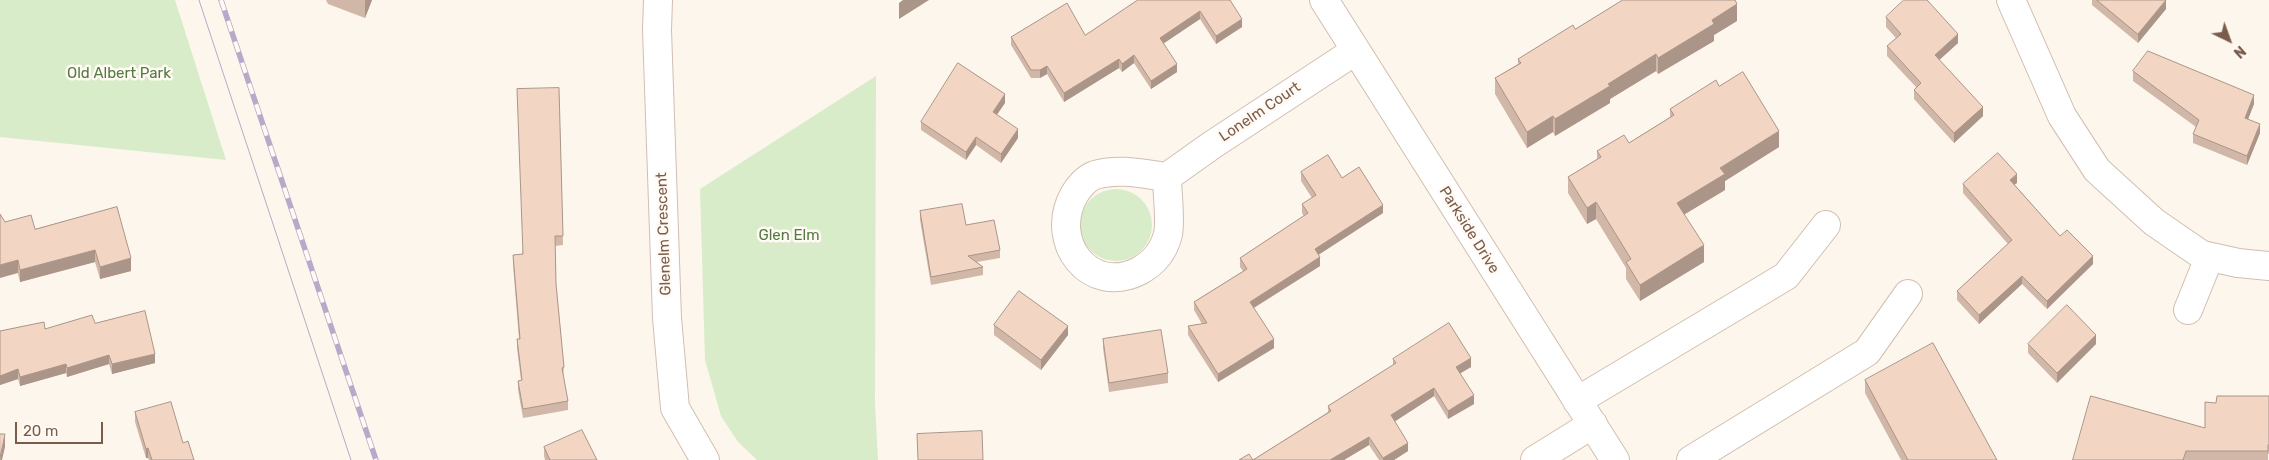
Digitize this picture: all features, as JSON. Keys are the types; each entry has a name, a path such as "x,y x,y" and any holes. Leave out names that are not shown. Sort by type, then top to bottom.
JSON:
{"street":[{"name":"Glenelm Crescent","path":"658,0 657,30 667,318 675,408 705,460"},
{"name":"Parkside Drive","path":"1324,0 1615,460"},
{"path":"2011,0 2062,116 2097,170 2154,222 2210,258 2269,266"},
{"name":"Lonelm Court","path":"1167,177 1219,139 1355,51"},
{"path":"1115,172 1167,177 1168,232 1163,248 1152,263 1122,278 1102,275 1087,269 1074,256 1067,242 1065,221 1068,206 1078,188 1094,175 1115,172"},
{"path":"1577,401 1786,276 1826,225"},
{"path":"2188,310 2210,258"},
{"path":"1692,460 1867,352 1908,294"},
{"path":"1534,460 1593,424"}],"green space":[{"name":"Old Albert Park","path":"0,0 175,0 226,160 0,137"},
{"name":"Glen Elm","path":"876,76 875,403 878,460 757,460 738,442 721,416 705,360 700,189"},
{"path":"1116,189 1136,195 1146,205 1152,225 1146,245 1136,255 1116,261 1096,255 1086,245 1080,225 1086,205 1096,195"}],"building":[{"path":"1138,0 1230,0 1242,19 1216,36 1200,11 1160,38 1177,64 1151,81 1134,55 1122,64 1119,59 1064,93 1047,66 1040,70 1031,70 1011,37 1067,3 1085,35"},
{"path":"1623,0 1735,0 1737,4 1712,20 1714,24 1658,58 1656,54 1608,84 1610,86 1555,119 1553,116 1527,132 1495,78 1521,63 1518,59 1573,25 1575,29"},
{"path":"1904,0 1927,0 1958,34 1935,55 1983,107 1954,133 1914,90 1921,83 1887,46 1901,34 1886,17"},
{"path":"2097,0 2166,0 2138,34"},
{"path":"2148,51 2254,95 2245,118 2260,124 2247,156 2193,134 2199,120 2133,71"},
{"path":"958,63 1005,94 993,112 1018,129 1001,154 976,137 966,152 921,122"},
{"path":"1743,72 1779,131 1720,168 1725,174 1677,203 1704,245 1640,285 1626,262 1631,259 1596,202 1587,208 1568,177 1601,157 1597,151 1624,135 1629,143 1674,115 1670,109 1716,80 1719,86"},
{"path":"559,88 563,236 555,236 556,284 564,367 562,368 568,401 523,409 518,381 522,380 517,339 520,339 513,255 523,254 517,89"},
{"path":"1998,153 2017,174 2010,180 2060,236 2067,230 2093,256 2047,301 2022,276 1979,315 1957,291 2012,240 1963,184"},
{"path":"1328,155 1342,178 1359,167 1383,205 1315,249 1320,257 1250,302 1274,339 1218,374 1188,326 1207,323 1194,302 1247,269 1240,258 1308,213 1302,204 1316,195 1301,172"},
{"path":"962,204 966,225 994,220 1000,250 968,256 983,267 931,277 920,211"},
{"path":"117,207 131,258 100,267 95,250 20,270 18,260 0,265 0,214 5,222 31,215 35,229"},
{"path":"1019,291 1068,326 1041,360 994,325"},
{"path":"2067,305 2096,335 2057,373 2028,344"},
{"path":"145,311 155,354 112,364 109,355 67,368 66,364 20,377 18,369 0,376 0,331 44,322 45,329 92,315 95,323"},
{"path":"1449,323 1471,358 1456,367 1474,395 1448,411 1434,388 1391,415 1408,443 1383,458 1369,437 1330,460 1253,460 1331,411 1328,406 1396,363 1393,359"},
{"path":"1161,330 1168,373 1109,383 1103,339"},
{"path":"1933,343 1997,460 1908,460 1865,380"},
{"path":"2091,396 2205,428 2205,402 2216,403 2217,396 2269,396 2268,451 2186,451 2183,460 2073,460"},
{"path":"171,402 183,443 188,441 194,460 152,460 148,448 146,449 135,412"},
{"path":"582,430 597,460 550,460 544,447"},
{"path":"982,431 983,460 918,460 917,434"},
{"path":"0,434 5,434 0,458"},
{"path":"1249,454 1253,460 1239,460"}],"tram line":[{"path":"199,0 351,460"}],"railway":[{"path":"221,0 376,460"}]}
